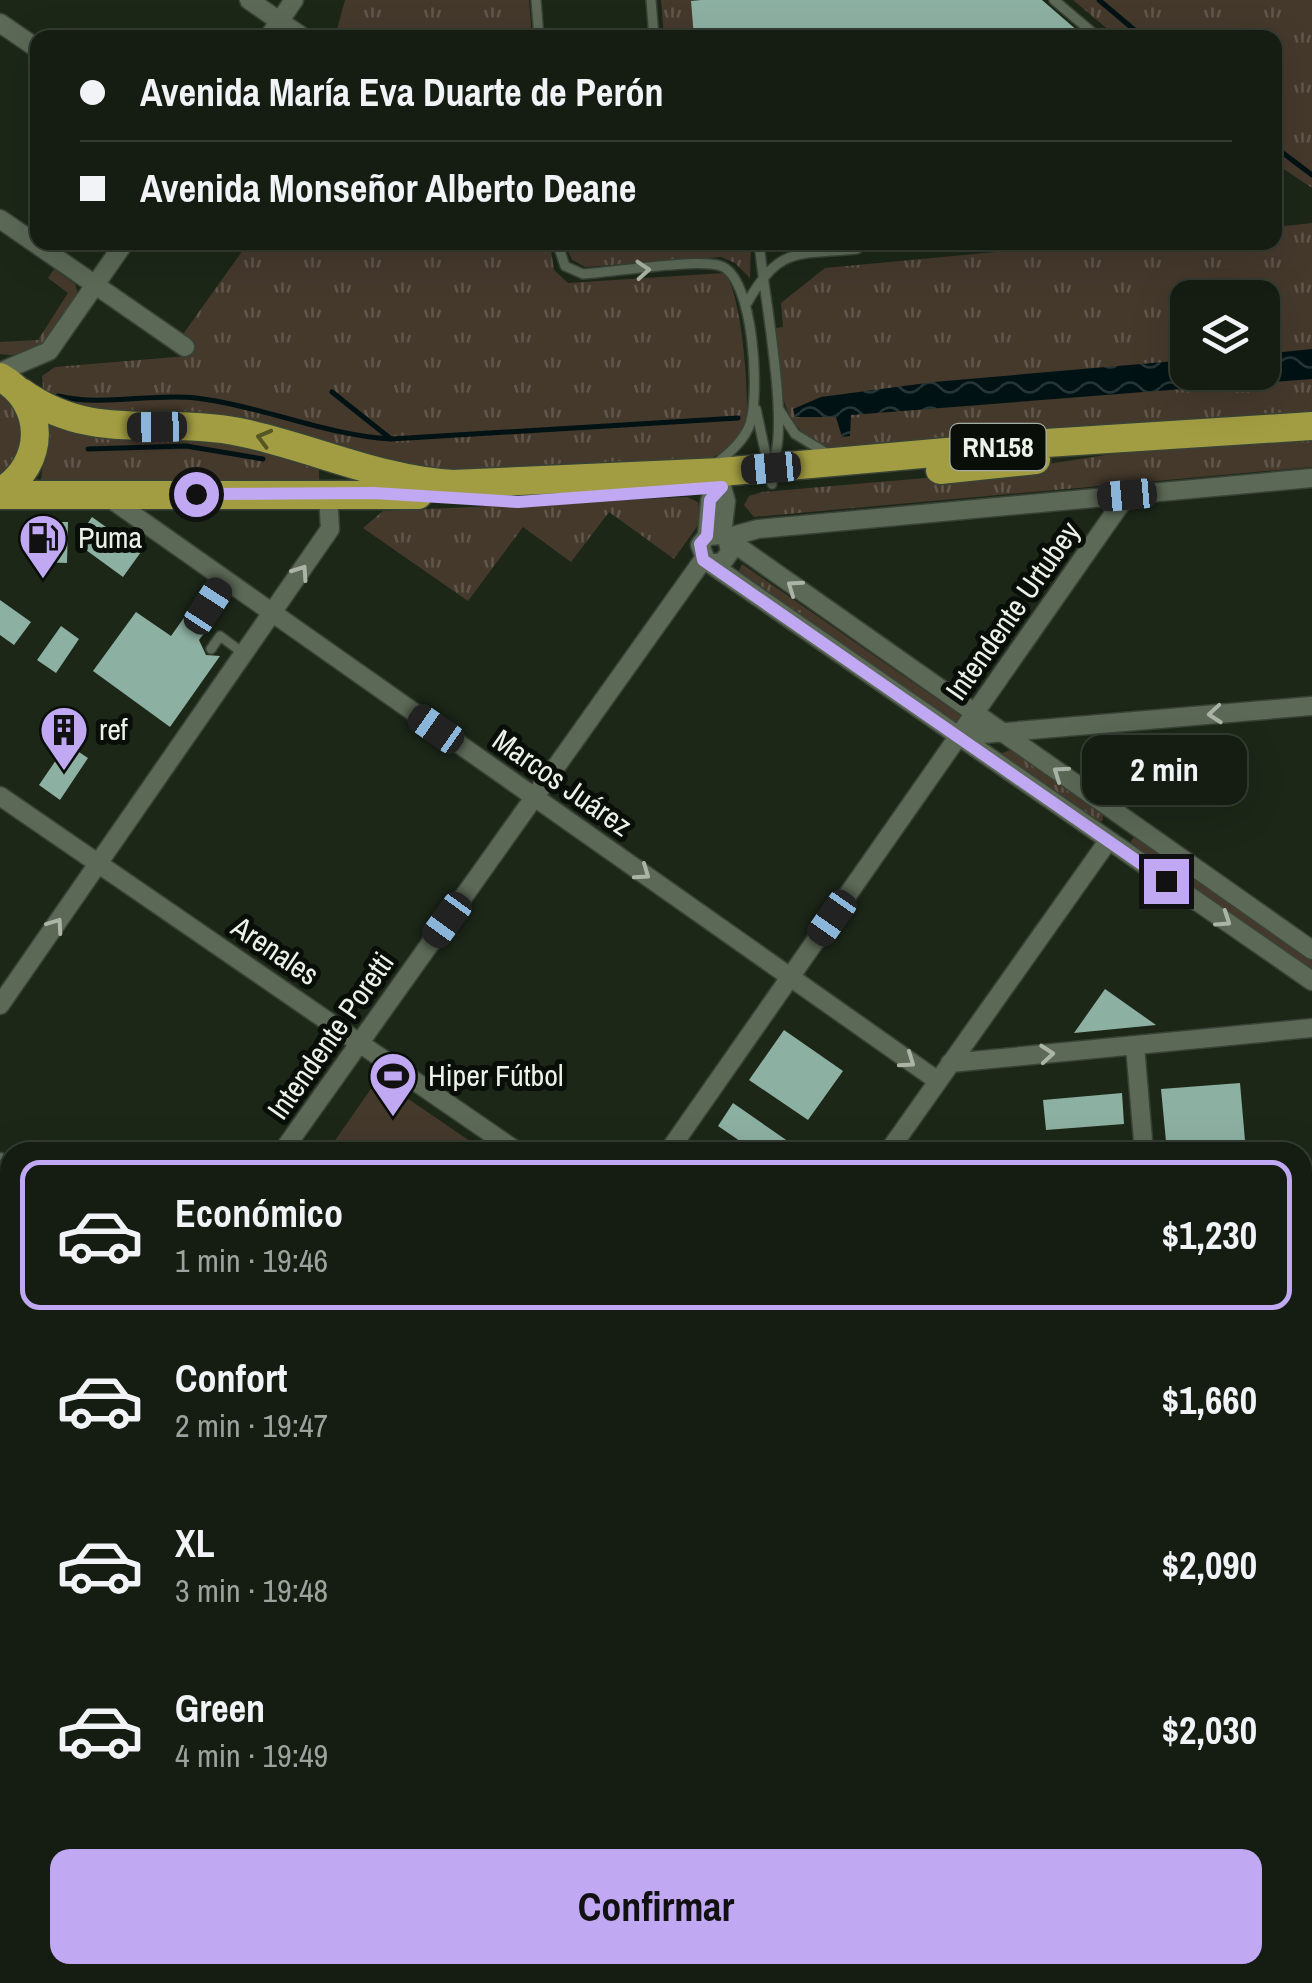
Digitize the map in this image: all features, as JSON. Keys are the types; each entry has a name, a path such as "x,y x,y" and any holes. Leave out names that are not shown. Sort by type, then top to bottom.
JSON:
{"highway":[{"name":"RN158","path":"7,380 62,417 90,424 226,429 412,480 453,484 1000,466 1146,440"},
{"name":"RN158","path":"7,380 35,423 35,446 9,494"},
{"name":"RN158","path":"771,476 850,461 1046,443 1146,440 1312,426"},
{"path":"328,493 335,481 332,458"},
{"name":"RN158","path":"9,494 328,493 518,502 716,477"}],"street":[{"path":"249,0 292,30"},
{"path":"273,30 294,0"},
{"path":"0,23 30,44"},
{"path":"0,219 30,240"},
{"path":"45,250 185,347"},
{"path":"7,380 24,360 50,351 120,250"},
{"path":"716,477 726,500 721,538"},
{"path":"1312,478 758,529 700,544 708,562 1312,981"},
{"path":"0,1005 330,529 328,493"},
{"name":"Marcos Juárez","path":"106,495 224,582 938,1081"},
{"name":"Intendente Urtubey","path":"675,1142 1127,495"},
{"path":"721,538 1312,950"},
{"name":"Intendente Poretti","path":"289,1142 534,797 708,562 726,560 721,538"},
{"path":"958,736 1312,706"},
{"name":"Arenales","path":"0,796 503,1142"},
{"path":"895,1142 1108,841"},
{"path":"950,1063 1312,1028"},
{"path":"1134,1046 1143,1142"}],"lane":[{"path":"536,0 538,30"},
{"path":"651,0 653,30"},
{"path":"1054,0 1090,30"},
{"path":"560,250 565,266 583,274 719,265 738,279 746,304 762,451 771,476"},
{"path":"759,250 779,449 771,476"},
{"path":"746,304 771,265 791,256 847,250"},
{"path":"716,477 743,438 755,396"},
{"path":"776,403 786,424 804,442 850,461"},
{"path":"208,606 224,582"},
{"path":"211,649 220,636 245,655"}],"green space":[{"path":"345,0 529,0 531,30 337,30"},
{"path":"661,0 701,0 691,1 693,30 663,30"},
{"path":"1073,0 1312,0 1312,188 1282,168 1282,30 1109,30"},
{"path":"1312,223 1312,418 837,450 801,431 785,403 776,328 783,327 781,303 825,268 1017,250 1282,250 1282,226"},
{"path":"243,250 551,250 554,270 568,283 724,273 735,299 743,343 746,420 730,446 702,462 477,477 81,412 43,389 42,376 55,367 187,356 194,346 181,337"},
{"path":"751,250 750,278 735,263 721,257 585,267 572,260 568,251"},
{"path":"54,269 75,284 79,297 47,339 26,352 0,354 0,342 38,340 68,293 48,278"},
{"path":"0,383 10,391 28,444 0,482"},
{"path":"48,422 196,434 319,463 319,480 41,480"},
{"path":"1312,434 1312,467 754,517 744,505 749,496 762,492 996,472 1131,451"},
{"path":"687,497 698,502 701,521 674,559 609,512 571,562 523,527 468,601 363,528 383,511"},
{"path":"742,564 961,719 955,723 739,571"},
{"path":"1010,750 1103,815 1103,820 1098,823 1000,754"},
{"path":"1134,837 1312,961 1312,972 1129,844"},
{"name":"Hiper Fútbol","path":"382,1081 471,1142 334,1142 375,1083"}],"water":[{"path":"1312,349 1312,379 1280,381 1280,352"},
{"path":"1170,361 1171,390 851,415 850,436 842,437 836,417 795,417 793,409 821,397 934,382"}],"building":[{"path":"1042,0 1077,30 693,30 691,1"},
{"path":"92,517 141,552 123,577 75,542"},
{"path":"37,522 68,522 67,563 36,562"},
{"path":"198,598 203,612 219,613 199,640 206,655 220,656 170,727 93,671 136,612 171,636"},
{"path":"0,600 31,622 14,645 0,635"},
{"path":"61,626 79,639 56,673 37,660"},
{"name":"ref","path":"67,744 88,758 60,800 39,785"},
{"path":"1105,989 1156,1025 1074,1033"},
{"path":"784,1030 843,1071 808,1120 749,1080"},
{"path":"1240,1083 1245,1142 1166,1142 1161,1089"},
{"path":"1122,1093 1124,1124 1046,1130 1043,1100"},
{"path":"733,1103 789,1142 741,1142 718,1126"}],"waterway":[{"path":"1099,0 1135,30"},
{"path":"1282,152 1312,175"},
{"path":"332,392 391,439"},
{"path":"58,396 92,400 196,398 342,432 391,439 738,418"},
{"path":"88,449 186,446 263,459"}],"place":[{"name":"Puma","path":"43,580"},
{"name":"ref","path":"64,772"},
{"name":"Hiper Fútbol","path":"393,1118"}],"route":[{"path":"196,494 374,493 518,502 722,487 710,500 707,536 700,544 703,560 1166,881"}]}
